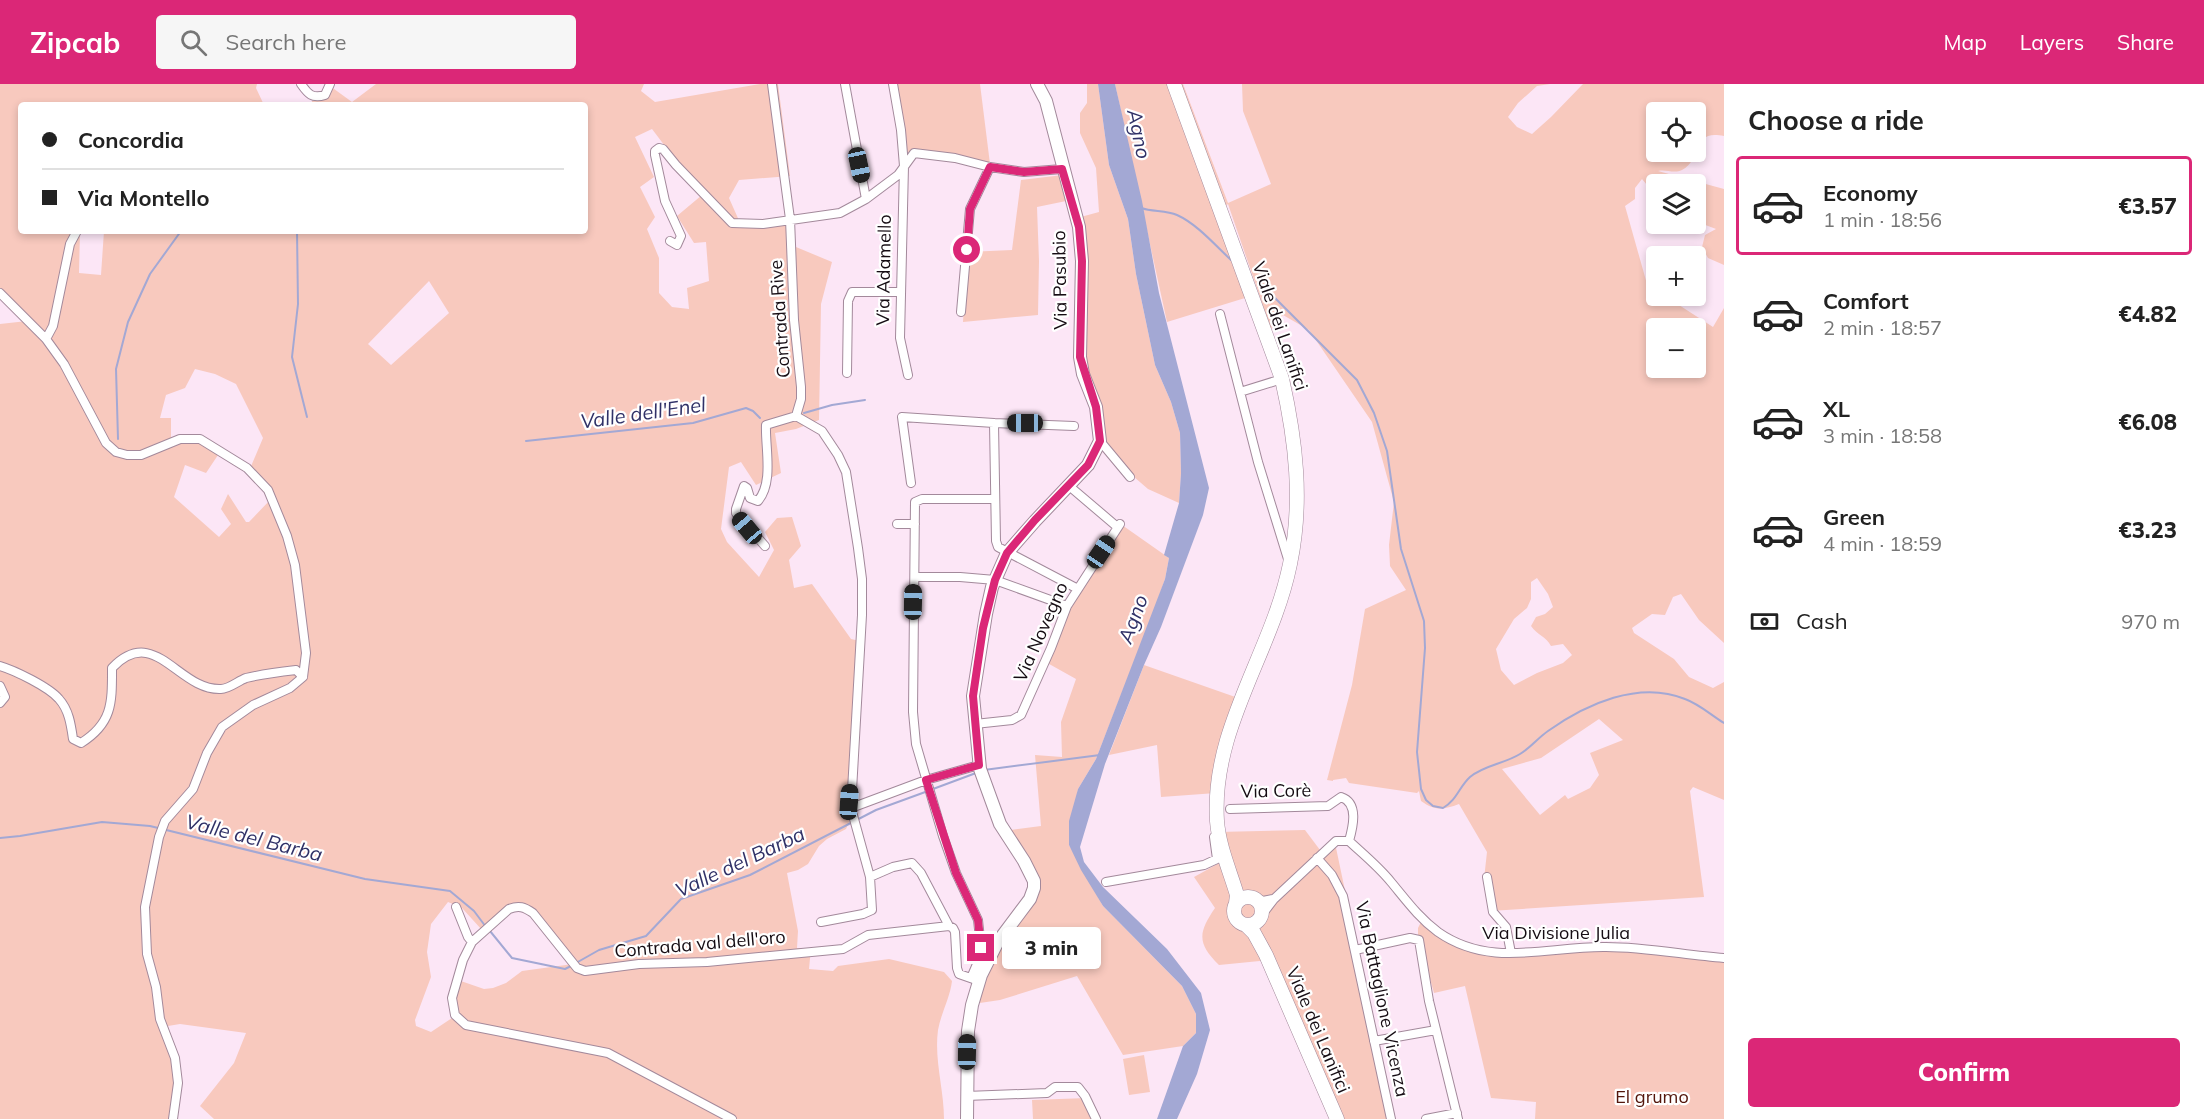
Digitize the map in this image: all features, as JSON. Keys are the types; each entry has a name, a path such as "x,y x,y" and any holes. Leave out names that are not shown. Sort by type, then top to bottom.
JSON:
{"main road":[{"name":"Via Pasubio","path":"1037,84 1049,112 1062,169 1079,227 1082,261 1080,357 1096,407 1100,441"},
{"name":"Viale dei Lanifici","path":"1174,84 1282,379 1291,421 1298,489 1290,565 1275,615 1230,726 1222,751 1217,789 1219,832 1238,895 1234,916 1239,922 1255,921"},
{"path":"967,1119 968,1031 975,980 997,943 1030,899 1034,881 1000,824 980,770 973,696 984,621 995,580 1007,553 1088,465 1100,441"},
{"name":"Viale dei Lanifici","path":"1228,863 1243,890 1261,904 1255,921 1254,933 1266,955 1337,1119"},
{"path":"1236,903 1243,898 1254,898"}],"street":[{"path":"301,84 317,98 324,95 330,84"},
{"name":"Contrada Rive","path":"772,84 790,219 794,320 801,387 801,399 796,416"},
{"path":"845,84 866,199"},
{"name":"Via Adamello","path":"892,84 901,130 904,166 900,338 908,375"},
{"path":"674,245 681,236 665,201 655,155 658,148 663,149 675,165 732,223 763,224 840,213 866,199 898,175 914,153 955,158 990,167 1024,172 1062,169"},
{"path":"962,312 970,209 990,167"},
{"path":"46,339 53,326 70,244 75,234"},
{"path":"847,373 848,301 852,292 900,292"},
{"path":"0,293 46,339 64,364 106,443 116,452 141,455 180,439 200,439 247,468 268,490 287,536 295,565 306,653 303,677 290,688 252,705 222,727 207,753 193,789 165,821 159,837 145,907 147,954 156,987 160,1019 175,1058 178,1083 173,1119"},
{"path":"1220,314 1258,462 1290,565"},
{"path":"1240,392 1282,379"},
{"path":"765,546 738,517 736,508 744,486 754,501 758,501 762,495 766,470 766,425 796,416 822,431 838,454 846,472 862,579 862,615 850,808 870,877 872,910 863,914 821,922"},
{"path":"911,483 902,417 1074,426"},
{"path":"994,423 995,513 998,547 1078,589"},
{"path":"1100,441 1130,477"},
{"name":"Via Novegno","path":"975,724 1012,720 1021,715 1067,606 1118,525 1068,486"},
{"path":"870,877 893,867 912,863 921,873 949,926 955,932 959,974 975,980 981,948 978,920 956,873 916,744 913,712 915,502 922,499 995,498"},
{"path":"897,524 915,524"},
{"path":"915,577 995,580 1067,606"},
{"path":"0,666 16,671 59,698 71,721 73,739 81,743 93,736 109,714 112,696 112,668 122,658 135,652 150,654 174,666 197,685 222,689 244,679 280,672 296,670 303,677"},
{"path":"0,686 5,697 0,703"},
{"path":"850,808 927,782 980,770"},
{"name":"Via Corè","path":"1230,809 1328,806 1341,797 1347,799 1352,807 1354,820 1349,841"},
{"path":"1106,882 1190,869 1215,861 1217,857 1213,833 1219,832"},
{"path":"1255,921 1274,899 1336,841 1349,841"},
{"name":"Via Divisione Julia","path":"1349,841 1391,882 1417,914 1453,941 1479,952 1512,953 1604,947 1724,958"},
{"name":"Via Battaglione Vicenza","path":"1317,858 1332,875 1343,896 1391,1119"},
{"path":"1486,877 1493,912 1506,927 1512,953"},
{"path":"1254,898 1263,901 1274,899"},
{"path":"456,907 472,942"},
{"name":"Contrada val dell'oro","path":"732,1119 608,1053 466,1025 455,1015 452,1004 453,993 467,950 472,942 509,909 516,907 525,908 547,929 574,965 585,971 639,964 707,962 843,949 867,936 949,926"},
{"path":"1355,950 1410,938 1419,940 1436,1030 1458,1116 1425,1119"},
{"path":"1374,1041 1436,1030"},
{"path":"966,1096 1047,1093 1055,1087 1078,1088 1085,1096 1096,1119"}],"green space":[{"path":"0,84 257,84 256,88 263,102 18,102 18,234 80,234 79,273 101,275 104,234 588,234 588,102 352,102 376,84 644,84 641,91 655,102 760,84 778,84 790,176 739,180 729,198 741,225 786,224 796,247 832,262 821,304 819,420 796,429 775,433 781,473 756,485 741,462 729,467 721,529 727,542 759,577 774,550 765,532 777,518 792,517 801,546 789,560 794,588 812,584 851,639 860,641 851,782 847,794 850,820 846,829 819,846 808,864 787,873 798,931 797,948 811,948 809,969 833,971 838,966 889,959 944,972 952,981 939,1024 937,1041 944,1119 214,1119 200,1106 234,1063 246,1033 180,1024 168,1026 181,1078 174,1119 0,1119 0,324 27,321 0,294","holes":["652,129 702,195 677,216 694,243 706,242 709,281 687,288 689,309 672,307 659,293 659,258 647,229 655,217 640,187 654,177 635,137","429,281 449,313 391,365 368,344","195,369 215,374 236,384 263,438 249,471 271,499 249,522 246,522 228,494 221,509 231,524 219,537 174,497 185,465 206,473 220,452 188,439 171,445 171,418 160,418 166,395 185,388","448,902 462,908 482,930 514,905 540,921 573,964 522,971 506,983 493,988 484,989 455,979 455,1016 431,1032 416,1026 415,1020 431,977 427,952 431,924"]},
{"path":"890,84 980,84 990,164 901,151"},
{"path":"1087,84 1098,84 1109,165 1128,219 1136,274 1155,365 1171,402 1180,433 1179,503 1148,489 1097,445 1099,425 1080,358 1077,218 1099,212 1096,168 1080,133 1080,113 1087,103"},
{"path":"1115,84 1183,84 1228,203 1271,184 1243,111 1242,84 1550,84 1537,86 1518,103 1508,117 1517,127 1532,134 1583,84 1724,84 1724,136 1714,135 1706,138 1706,102 1646,102 1646,162 1691,162 1676,172 1658,171 1669,174 1646,174 1646,184 1642,179 1635,188 1635,199 1625,206 1646,280 1646,306 1680,306 1699,318 1646,318 1646,378 1706,378 1706,322 1713,327 1724,308 1724,643 1699,620 1681,594 1673,597 1665,615 1652,614 1632,628 1634,633 1674,659 1689,677 1713,688 1724,682 1724,800 1693,787 1690,791 1704,897 1490,911 1484,879 1487,852 1459,804 1435,808 1421,801 1419,791 1417,793 1349,783 1346,778 1327,780 1352,685 1365,609 1406,590 1390,566 1389,545 1394,502 1372,422 1309,330 1283,315 1271,329 1228,204 1216,214 1245,298 1167,322","holes":["1537,578 1548,594 1553,607 1545,614 1536,617 1531,626 1551,646 1563,644 1572,655 1563,663 1514,685 1501,670 1496,649 1514,619 1527,608 1531,599 1531,582","1599,719 1623,740 1590,753 1599,775 1590,788 1568,799 1565,795 1540,815 1502,769 1541,758"]},
{"path":"330,86 352,102 312,102 320,101 327,95"},
{"path":"1063,175 1071,200 1037,207 1038,315 963,322 967,252 1012,250 1021,180"},
{"path":"1706,184 1724,189 1724,265 1708,258 1706,246 1702,246 1705,235 1716,229 1706,225"},
{"path":"1122,525 1169,558 1165,579 1153,613 1096,759 1078,789 1069,845 1103,906 1182,986 1196,1014 1196,1033 1183,1046 1123,1055 1077,976 1000,1000 973,1004 979,983 1033,888 1003,831 1041,826 1035,755 1062,757 1061,722 1076,679 1042,660 1057,626"},
{"path":"1144,665 1241,699 1216,793 1161,797 1157,745 1109,755"},
{"path":"1305,830 1323,854 1335,843 1393,1119 1335,1119 1304,1048 1274,991 1270,960 1219,965 1207,950 1202,938 1205,924 1215,908 1194,877 1223,861 1217,832"},
{"name":"El grumo","path":"1422,920 1472,950 1599,948 1724,960 1724,1119 1535,1119 1536,1102 1491,1098 1465,986 1434,993 1418,936 1418,928"},
{"path":"1144,1055 1150,1092 1129,1095 1123,1059"},
{"path":"1087,1098 1096,1119 1033,1119 1032,1100"}],"water":[{"path":"1098,84 1115,84 1142,201 1159,293 1209,488 1203,515 1161,627 1105,764 1080,847 1084,862 1103,887 1167,949 1201,993 1210,1030 1197,1074 1177,1119 1157,1119 1183,1046 1196,1033 1196,1014 1182,986 1103,906 1069,845 1069,821 1078,789 1096,759 1165,579 1169,558 1164,555 1179,503 1181,473 1180,433 1171,402 1155,365 1136,274 1128,219 1109,165"}],"waterway":[{"path":"1141,208 1173,213 1184,219 1206,235 1231,260"},
{"path":"118,439 116,369 128,322 150,274 179,234"},
{"path":"297,234 298,304 292,357 307,417"},
{"path":"1259,282 1357,380 1374,413 1387,451 1401,549 1424,621 1425,648 1417,752 1421,789 1426,800 1433,806 1443,808 1476,773 1524,752 1563,721 1596,704 1614,698 1650,692 1667,694 1690,701 1724,723"},
{"name":"Valle dell'Enel","path":"804,413 832,405 865,400"},
{"name":"Valle dell'Enel","path":"526,441 693,423 746,408 760,418"},
{"name":"Valle del Barba","path":"984,770 1100,755"},
{"name":"Valle del Barba","path":"933,789 976,773"},
{"name":"Valle del Barba","path":"576,963 599,950 646,936 681,899 750,875 876,810 928,791"},
{"name":"Valle del Barba","path":"0,838 102,822 150,826 365,879 450,891 474,911 486,927"},
{"name":"Valle del Barba","path":"490,931 512,958 565,969 571,966"}],"route":[{"path":"967,250 970,209 990,167 1024,172 1062,169 1079,227 1082,261 1080,357 1083,374 1096,407 1100,430 1100,441 1088,465 1007,553 995,580 983,628 973,696 979,765 926,780 956,873 978,920 981,948"}],"water label":[{"name":"Agno","path":"1139,134"},
{"name":"Agno","path":"1133,619"}]}
